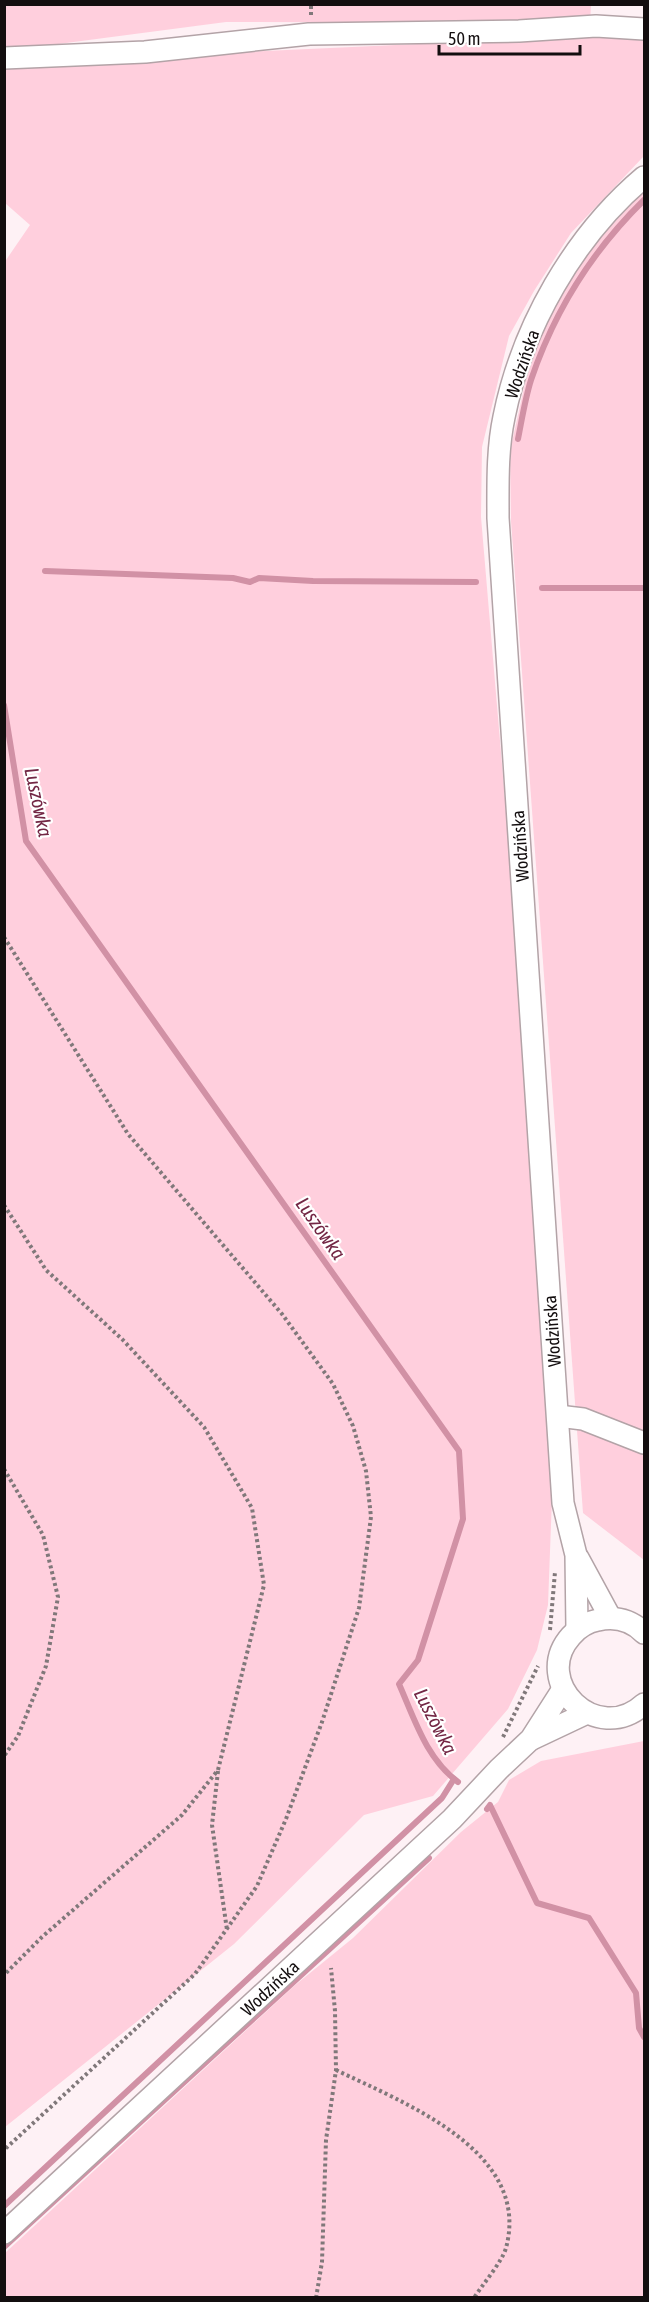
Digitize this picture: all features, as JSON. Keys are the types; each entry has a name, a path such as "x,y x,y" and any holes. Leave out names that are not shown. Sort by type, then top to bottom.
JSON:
{"street":[{"path":"4,58 145,52 309,34 519,31 596,26 645,29"},
{"name":"Wodzińska","path":"577,1629 576,1555 564,1503 498,518 500,451 511,391 543,306 581,246 615,205 645,177"},
{"path":"558,1416 583,1419 645,1443"},
{"name":"Wodzińska","path":"576,1555 609,1617"},
{"path":"645,1633 624,1620 609,1617 592,1621 577,1629 566,1641 560,1657 559,1673 563,1689 577,1707 587,1713 601,1718 616,1718 630,1714 645,1704"},
{"name":"Wodzińska","path":"4,2233 452,1820 499,1768 531,1739 563,1689"},
{"name":"Wodzińska","path":"531,1739 587,1713"}],"path":[{"path":"4,938 128,1134 282,1314 333,1384 353,1426 366,1471 371,1517 359,1608 322,1722 286,1819 257,1886 195,1974 4,2150"},
{"path":"4,1205 46,1270 122,1339 204,1427 252,1508 264,1585 218,1770 212,1825 227,1931"},
{"path":"4,1469 43,1535 58,1597 46,1666 18,1736 4,1756"},
{"path":"549,1634 552,1625 555,1567"},
{"path":"500,1742 514,1720 540,1663"},
{"path":"4,1975 42,1937 182,1815 218,1770"},
{"path":"316,2298 322,2262 327,2140 336,2070 335,2011 331,1968"},
{"path":"336,2070 440,2124 478,2151 494,2171 509,2207 506,2249 474,2298"}],"shaded area":[{"path":"4,5 591,5 590,23 226,22 5,51"},
{"path":"593,36 644,38 644,156 571,233 534,291 509,336 482,447 481,517 513,894 552,1498 548,1605 537,1650 508,1709 433,1796 364,1815 234,1944 5,2127 4,263 30,225 5,203 5,63"},
{"path":"644,191 644,1560 583,1513 511,521 510,451 526,379 550,311 590,248"},
{"path":"644,1741 644,2297 5,2297 5,2253 294,1986 353,1938 461,1832 498,1802 509,1780 541,1761"}],"waterway":[{"path":"518,439 531,380 563,306 608,240 644,200"},
{"path":"45,571 233,578 250,582 259,578 313,581 476,582"},
{"path":"542,588 644,588"},
{"name":"Luszówka","path":"4,705 26,841 459,1451 463,1519 418,1660 399,1684 429,1750 458,1782"},
{"path":"4,2206 442,1798 454,1779"},
{"name":"Luszówka","path":"487,1809 490,1805 537,1903 589,1918 636,1993 639,2028 644,2037"},
{"path":"4,2247 429,1858"}]}
